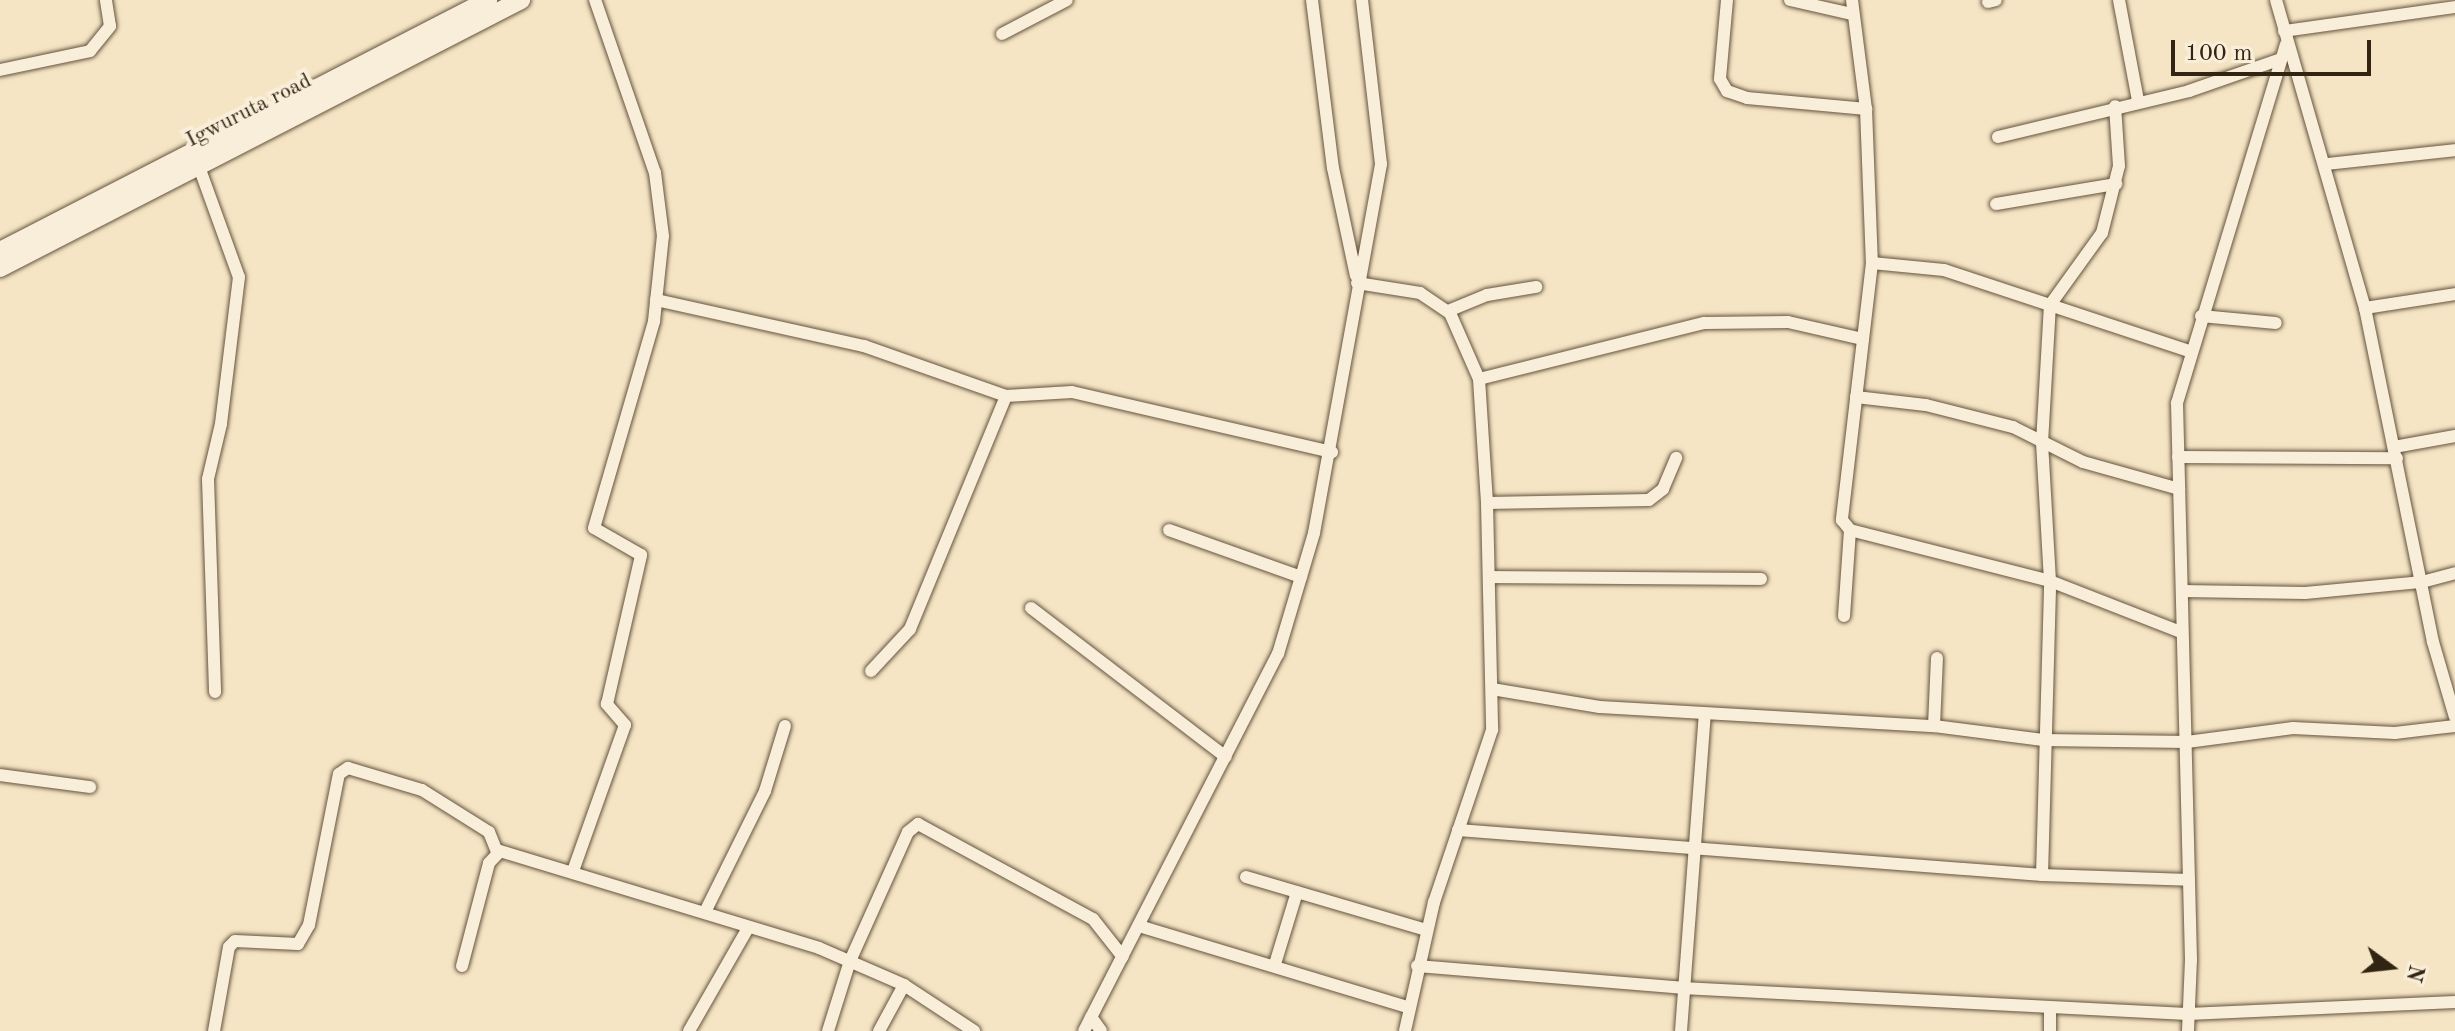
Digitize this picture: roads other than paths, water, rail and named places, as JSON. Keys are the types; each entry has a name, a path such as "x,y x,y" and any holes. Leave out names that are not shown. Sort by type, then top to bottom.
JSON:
{"main road":[{"name":"Igwuruta road","path":"0,251 488,0"},
{"name":"Igwuruta road","path":"0,268 521,0"}],"street":[{"path":"0,70 90,51 110,26 106,0"},
{"path":"573,871 625,725 607,704 641,555 594,528 656,300 663,236 655,173 595,0"},
{"path":"1002,34 1067,0"},
{"path":"1312,0 1333,168 1357,283"},
{"path":"1084,1031 1278,654 1301,577 1332,452 1357,283 1381,164 1362,0"},
{"path":"1727,0 1720,79 1727,91 1747,98 1866,109"},
{"path":"1790,0 1852,7 1866,109 1872,263 1842,520 1850,530 2050,581 2181,632"},
{"path":"2119,0 2138,101"},
{"path":"2276,0 2285,38 2327,164 2365,308 2422,582 2455,717"},
{"path":"2285,38 2455,7"},
{"path":"2188,1031 2187,742 2181,632 2177,403 2189,351 2268,116 2285,38"},
{"path":"1998,137 2115,106 2189,91 2278,60"},
{"path":"2042,875 2043,740 2050,581 2042,443 2050,305 2102,233 2116,184 2115,106"},
{"path":"2327,164 2455,150"},
{"path":"198,164 239,277 223,411 208,479 215,692"},
{"path":"1996,204 2116,184"},
{"path":"1872,263 1944,270 2189,351"},
{"path":"1357,283 1420,293 1448,311 1479,379 1487,503 1492,730 1426,930 1405,1031"},
{"path":"1448,311 1487,295 1536,287"},
{"path":"2365,308 2455,294"},
{"path":"656,300 864,346 1006,396 1072,392 1332,452"},
{"path":"2201,316 2276,323"},
{"path":"1479,379 1704,323 1788,322 1863,339"},
{"path":"871,671 910,629 1006,396"},
{"path":"1856,397 1954,412 2013,427 2083,462 2179,489"},
{"path":"2178,457 2395,452 2455,436"},
{"path":"1487,503 1649,500 1663,489 1676,458"},
{"path":"1169,530 1301,577"},
{"path":"1844,616 1850,530"},
{"path":"2182,591 2305,593 2422,582 2455,573"},
{"path":"1490,577 1761,579"},
{"path":"1031,608 1226,757"},
{"path":"1934,726 1937,658"},
{"path":"1492,689 1600,707 1934,726 2043,740 2187,742 2293,728 2395,733 2455,726"},
{"path":"1681,1031 1692,849 1705,715"},
{"path":"705,912 765,791 785,726"},
{"path":"214,1031 229,947 235,941 298,944 309,925 339,774 348,768 422,790 489,832 497,852"},
{"path":"0,775 90,787"},
{"path":"828,1031 850,961 908,832 918,824 934,828 1093,919 1123,957"},
{"path":"1458,830 2042,875 2189,880"},
{"path":"497,852 573,871 748,928 781,933 904,985 974,1031"},
{"path":"462,966 489,863 497,852"},
{"path":"1246,877 1426,930"},
{"path":"1275,964 1297,892"},
{"path":"1139,926 1275,964 1408,1007"},
{"path":"689,1031 748,928"},
{"path":"1417,966 1682,988 2188,1014 2455,1002"},
{"path":"879,1031 904,985"},
{"path":"2050,1009 2050,1031"},
{"path":"1091,1017 1101,1031"}]}
